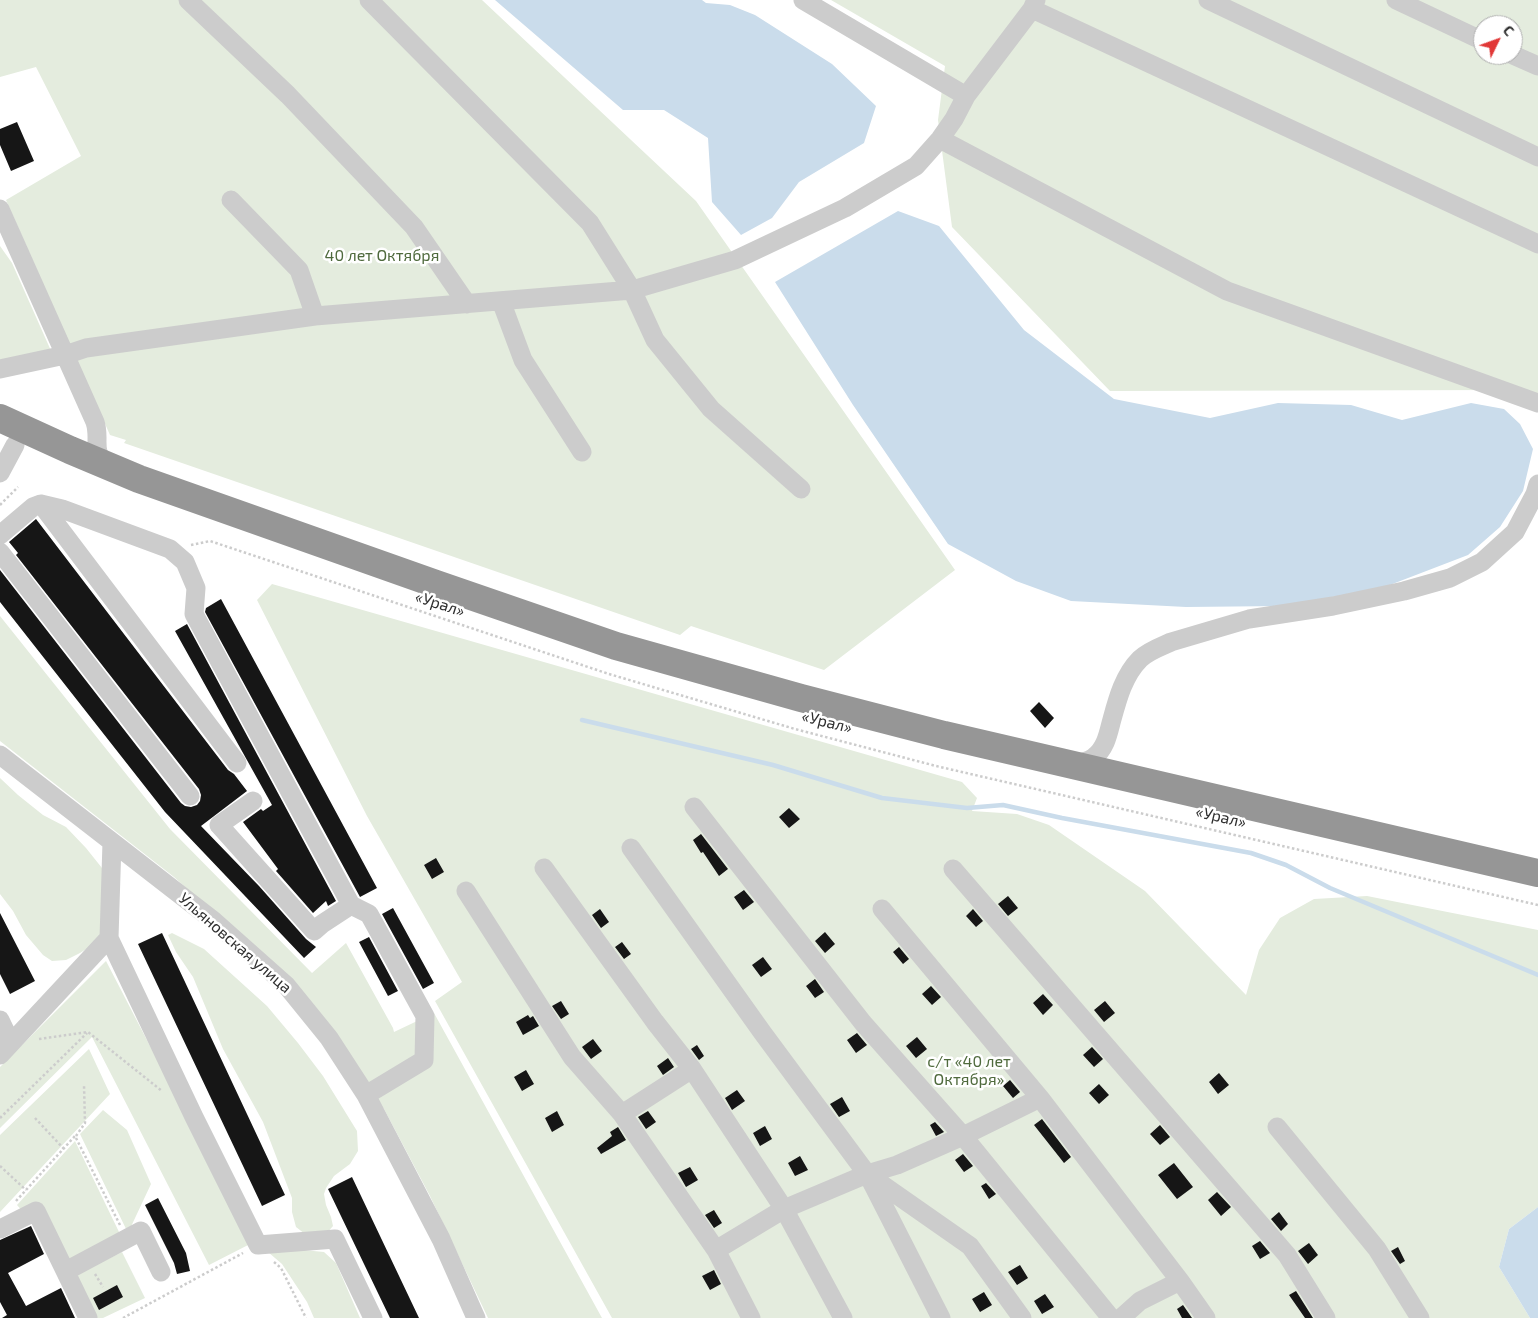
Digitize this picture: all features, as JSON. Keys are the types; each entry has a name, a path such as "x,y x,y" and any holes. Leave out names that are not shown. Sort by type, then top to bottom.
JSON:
{"highway":[{"path":"9,433 70,450 109,467 136,487"},
{"path":"9,433 57,464 136,487"},
{"name":"«Урал»","path":"136,487 436,584 616,646 802,698 944,735 1538,874"},
{"name":"«Урал»","path":"136,487 278,549 583,651 798,715 940,751 1538,890"}],"street":[{"path":"188,0 288,95 414,226 467,304"},
{"path":"368,0 590,223 632,290 655,340 711,409 801,489"},
{"path":"803,0 966,96"},
{"path":"1208,0 1538,157"},
{"path":"1396,0 1473,36"},
{"path":"0,369 65,355 86,348 315,316 632,290 736,260 845,208 916,166 940,139 954,119 966,96 1034,4 1538,244"},
{"path":"1523,59 1538,66"},
{"path":"940,139 1227,291 1538,403"},
{"path":"230,200 299,270 315,316"},
{"path":"0,209 95,422 97,451 109,467"},
{"path":"501,301 524,360 582,452"},
{"path":"0,473 9,433"},
{"path":"70,450 79,451 86,448 92,442 96,433"},
{"path":"1069,764 1085,762 1095,757 1102,748 1120,691 1129,673 1140,659 1158,648 1249,619 1333,606 1404,591 1450,578 1482,562 1515,532 1535,494 1538,484"},
{"path":"0,535 33,507 41,504 62,509 170,549 185,562 196,588 194,614 351,905 368,914 425,1016 424,1060 366,1095"},
{"path":"41,504 237,763"},
{"path":"0,552 190,796"},
{"path":"1107,736 1108,750 1112,760 1124,773 1136,780"},
{"name":"Ульяновская улица","path":"0,755 214,921 286,985 329,1038 366,1095 441,1239 476,1318"},
{"path":"253,801 219,826 314,931 351,905"},
{"path":"694,807 863,1024 963,1136 1111,1318"},
{"path":"112,842 109,938 194,1117 258,1245 335,1239 373,1318"},
{"path":"631,848 762,1032 867,1174 941,1318"},
{"path":"544,868 692,1069 784,1209 843,1318"},
{"path":"953,869 1287,1255 1326,1318"},
{"path":"466,890 572,1056 622,1114 716,1250 751,1318"},
{"path":"882,909 1040,1098 1180,1281 1206,1318"},
{"path":"6,1049 109,938"},
{"path":"0,1020 6,1049"},
{"path":"622,1114 692,1069"},
{"path":"716,1250 784,1209 867,1174 897,1165 963,1136 1040,1098"},
{"path":"1277,1127 1377,1249 1420,1318"},
{"path":"867,1174 970,1246 1022,1318"},
{"path":"0,1229 36,1211 88,1318"},
{"path":"66,1271 141,1231 161,1272"},
{"path":"1121,1318 1140,1301 1180,1281"}],"path":[{"path":"0,504 18,486"},
{"path":"6,1049 88,1032"},
{"path":"88,1032 164,1093"},
{"path":"0,1118 88,1032"},
{"path":"13,1204 64,1149 85,1123 84,1085"},
{"path":"35,1118 64,1149"},
{"path":"75,1136 127,1238"},
{"path":"0,1166 26,1190"},
{"path":"123,1318 258,1245 280,1268 306,1318"}],"green space":[{"name":"40 лет Октября","path":"0,0 482,0 696,201 955,570 824,670 691,626 680,635 124,443 126,440 110,435 6,200 81,156 36,67 0,77"},
{"path":"831,0 1538,0 1538,399 1511,390 1110,391 952,227 938,120 945,66"},
{"path":"0,246 12,263 52,353 0,363"},
{"name":"с/т «40 лет Октября»","path":"272,584 962,782 977,798 972,811 1017,814 1049,825 1145,891 1246,995 1259,950 1280,918 1314,899 1367,896 1538,930 1538,1207 1509,1229 1499,1267 1530,1318 612,1318 435,1001 462,982 367,816 257,600"},
{"path":"0,616 170,829 312,973 346,943 394,1032 434,1013 602,1318 488,1318 430,1196 384,1109 296,987 174,877 0,741"},
{"path":"0,778 43,815 66,827 102,868 104,934 91,946 66,960 52,961 43,955 26,935 13,911 0,894"},
{"path":"172,933 204,949 267,1006 323,1076 357,1131 358,1151 350,1164 334,1176 324,1194 333,1226 326,1234 305,1234 296,1227 292,1212 292,1198 263,1122 223,1049 193,977 176,952 168,935"},
{"path":"106,961 252,1243 209,1265 92,1037 0,1128 0,1067"},
{"path":"89,1049 110,1094 0,1212 0,1135"},
{"path":"103,1110 127,1130 151,1184 128,1233 80,1134"},
{"path":"75,1141 120,1234 68,1263 17,1205"},
{"path":"303,1250 324,1252 336,1263 360,1318 314,1318 307,1302 282,1264 268,1252"},
{"path":"122,1252 145,1298 103,1318 96,1318 75,1275"}],"water":[{"path":"495,0 702,0 706,3 730,5 755,15 832,64 876,106 864,143 799,182 772,218 741,235 712,202 708,138 664,110 623,110"},
{"path":"898,211 939,226 1024,330 1114,399 1210,418 1278,403 1351,405 1402,420 1471,403 1504,409 1520,424 1533,449 1523,491 1500,527 1468,555 1382,588 1282,606 1186,607 1071,601 1016,581 948,544 853,405 775,282"},
{"path":"1538,1207 1538,1318 1530,1318 1499,1267 1509,1229"}],"building":[{"path":"17,122 34,161 11,171 0,145 0,129"},
{"path":"36,519 228,770 234,774 247,791 201,826 259,886 306,939 316,947 304,958 165,812 0,602 0,570 181,803 191,807 197,805 201,795 199,789 16,555 18,553 9,542"},
{"path":"221,599 377,888 360,897 205,612 206,608"},
{"path":"187,624 336,901 328,906 326,901 313,913 276,871 278,869 243,822 261,809 263,811 272,805 175,631"},
{"path":"1039,702 1054,718 1045,728 1030,711"},
{"path":"789,808 800,819 789,828 779,817"},
{"path":"701,834 728,869 719,876 693,840"},
{"path":"436,858 444,872 432,879 424,865"},
{"path":"744,890 754,902 743,910 734,897"},
{"path":"1008,896 1018,908 1008,916 998,904"},
{"path":"393,908 434,983 423,989 382,914"},
{"path":"600,909 609,922 601,928 592,915"},
{"path":"973,909 983,921 976,927 966,916"},
{"path":"0,913 35,981 10,994 0,974"},
{"path":"825,932 835,944 825,953 815,941"},
{"path":"162,933 285,1195 262,1206 138,944"},
{"path":"369,937 398,991 388,996 359,942"},
{"path":"622,942 631,954 624,959 615,947"},
{"path":"899,947 909,959 903,964 893,952"},
{"path":"763,957 772,969 761,977 752,965"},
{"path":"815,979 824,992 815,998 806,986"},
{"path":"931,986 941,997 932,1005 922,994"},
{"path":"1043,994 1053,1005 1043,1015 1033,1003"},
{"path":"561,1001 569,1014 561,1019 552,1006"},
{"path":"1105,1001 1115,1013 1104,1022 1094,1010"},
{"path":"528,1015 530,1018 533,1016 539,1026 523,1035 516,1022"},
{"path":"857,1033 867,1045 856,1053 847,1040"},
{"path":"917,1037 927,1049 916,1058 906,1046"},
{"path":"593,1039 602,1051 591,1059 582,1047"},
{"path":"697,1045 704,1056 699,1060 691,1049"},
{"path":"1092,1047 1103,1059 1094,1067 1083,1055"},
{"path":"668,1058 674,1067 663,1075 657,1066"},
{"path":"526,1070 534,1084 522,1091 514,1077"},
{"path":"1219,1073 1229,1085 1218,1094 1209,1082"},
{"path":"1010,1080 1020,1092 1013,1098 1003,1086"},
{"path":"1099,1084 1109,1095 1099,1104 1089,1093"},
{"path":"737,1090 745,1101 732,1110 725,1098"},
{"path":"842,1097 850,1111 839,1117 830,1104"},
{"path":"557,1111 564,1125 552,1132 545,1118"},
{"path":"648,1111 656,1122 646,1129 638,1117"},
{"path":"1042,1119 1071,1157 1064,1163 1034,1125"},
{"path":"935,1122 944,1132 936,1136 930,1125"},
{"path":"1160,1125 1170,1137 1160,1145 1150,1134"},
{"path":"765,1126 772,1139 760,1146 753,1133"},
{"path":"618,1127 626,1140 601,1154 597,1148 612,1136 610,1132"},
{"path":"963,1154 973,1166 964,1172 955,1160"},
{"path":"800,1156 808,1170 795,1176 788,1163"},
{"path":"1174,1163 1193,1187 1177,1199 1158,1175"},
{"path":"690,1167 698,1180 686,1187 678,1173"},
{"path":"352,1177 419,1318 390,1318 328,1189"},
{"path":"986,1183 996,1194 989,1199 981,1186"},
{"path":"1217,1192 1231,1207 1221,1216 1208,1200"},
{"path":"158,1198 186,1253 190,1271 177,1274 174,1263 145,1205"},
{"path":"714,1210 722,1223 714,1228 705,1215"},
{"path":"1279,1212 1288,1224 1281,1231 1271,1219"},
{"path":"31,1226 44,1254 8,1273 26,1306 61,1288 75,1318 2,1318 7,1315 0,1302 0,1240"},
{"path":"1260,1241 1270,1253 1260,1259 1252,1246"},
{"path":"1309,1243 1318,1255 1308,1264 1298,1251"},
{"path":"1398,1247 1405,1261 1400,1264 1391,1251"},
{"path":"1020,1265 1028,1278 1017,1285 1008,1272"},
{"path":"714,1270 721,1284 710,1290 702,1276"},
{"path":"117,1285 123,1297 99,1310 93,1298"},
{"path":"1296,1291 1313,1318 1305,1318 1289,1295"},
{"path":"984,1292 992,1305 980,1312 972,1299"},
{"path":"1045,1294 1054,1307 1042,1314 1034,1301"},
{"path":"1183,1305 1192,1318 1182,1318 1177,1309"}],"waterway":[{"path":"582,720 773,765 882,798 967,808 1003,805 1062,818 1251,853 1286,865 1330,888 1538,975"}]}
